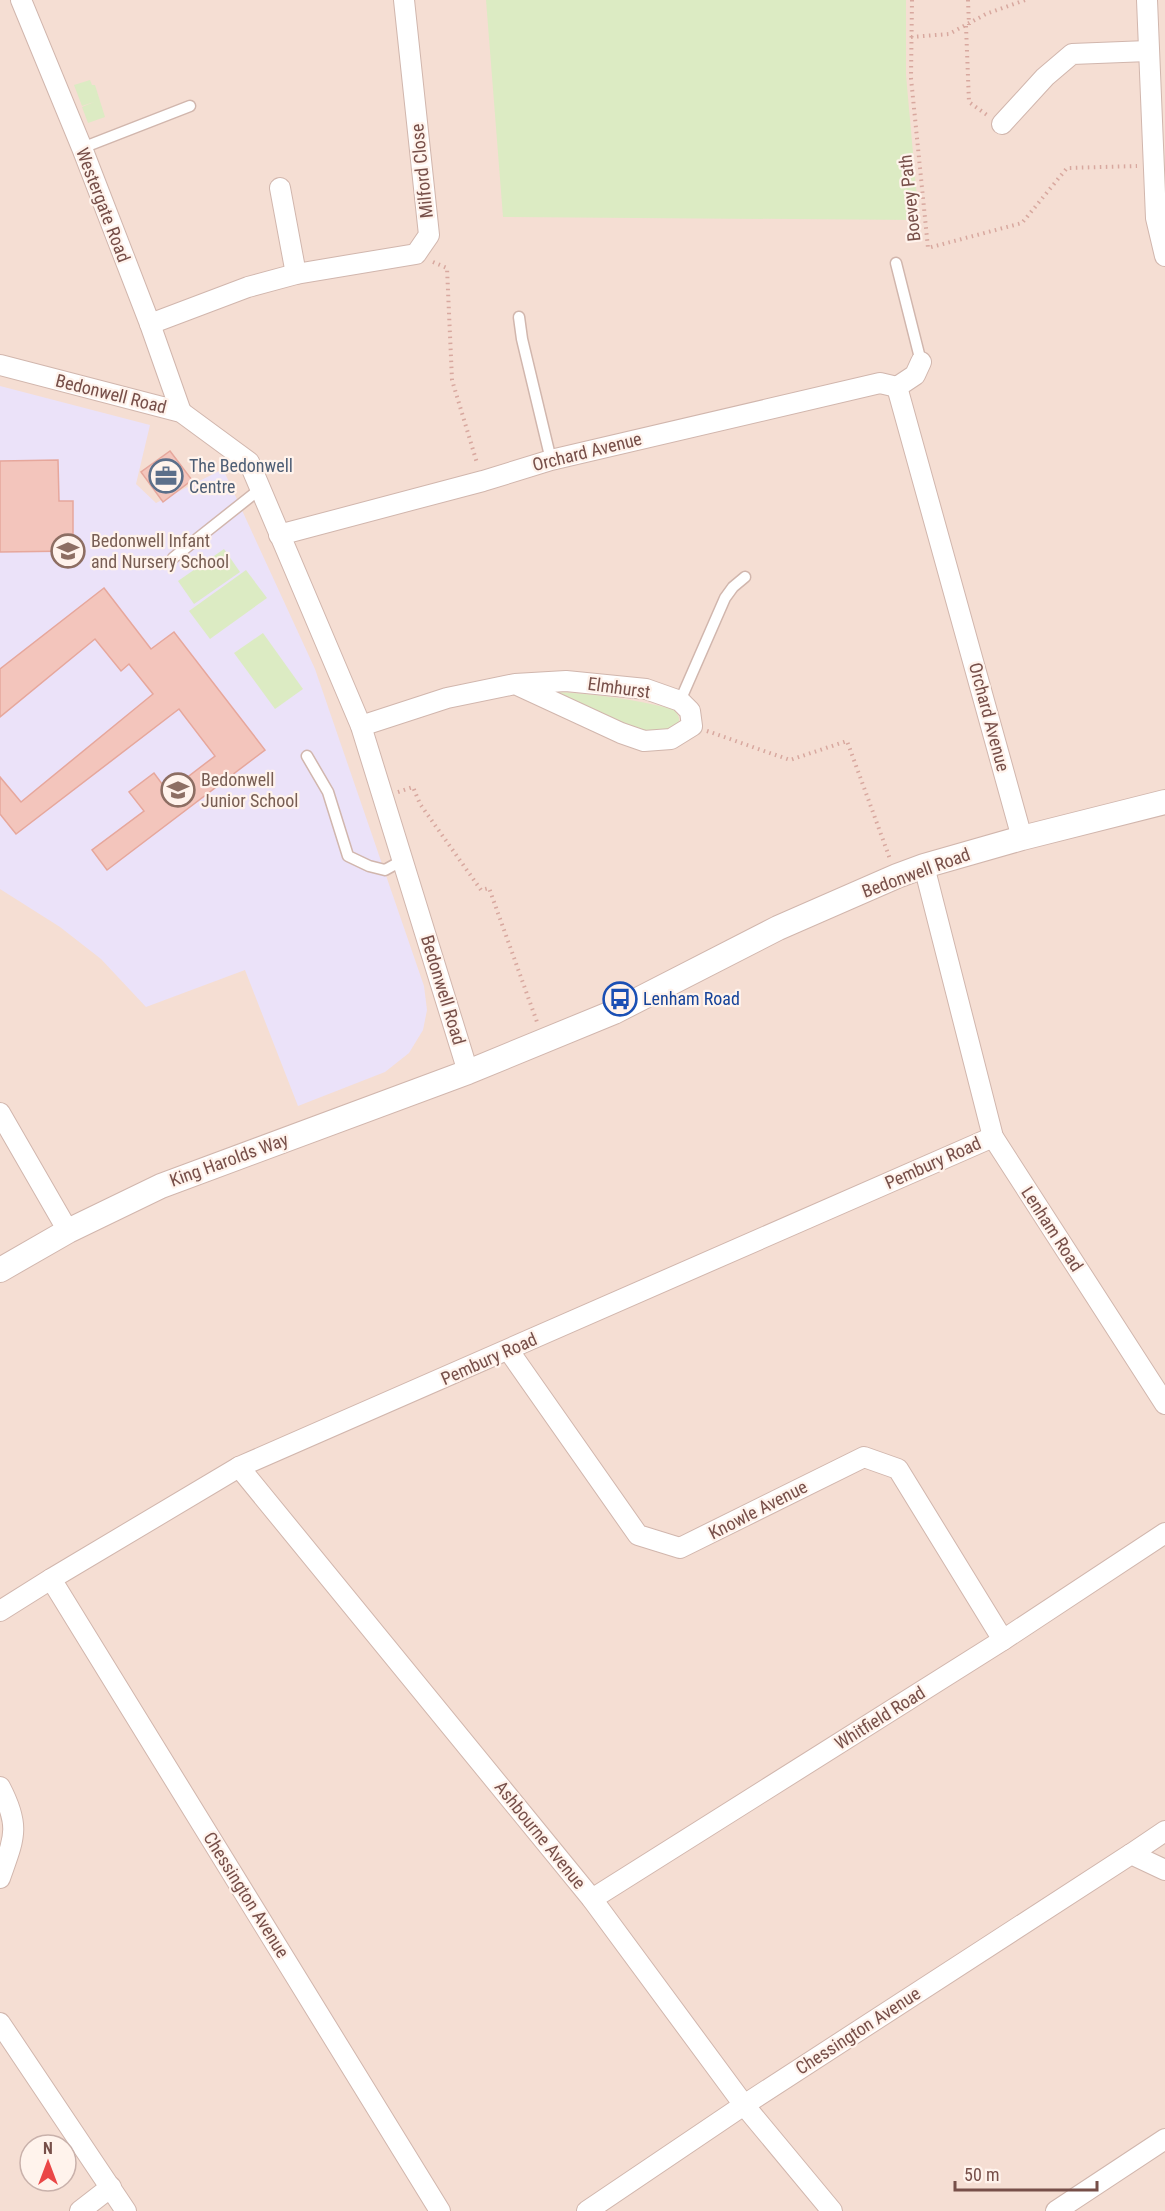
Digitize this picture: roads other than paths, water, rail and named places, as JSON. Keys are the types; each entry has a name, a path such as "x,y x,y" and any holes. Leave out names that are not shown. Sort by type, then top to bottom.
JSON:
{"street":[{"name":"Westergate Road","path":"21,0 150,324 181,412"},
{"name":"Milford Close","path":"296,273 416,254 429,235 404,0"},
{"path":"1147,0 1156,218 1165,256"},
{"path":"1002,124 1045,77 1072,54 1148,51"},
{"path":"150,324 248,287 296,273 280,188"},
{"path":"897,387 915,375 921,362"},
{"name":"Bedonwell Road","path":"0,365 181,412 249,462 361,726 468,1072 614,1012 778,928 897,876 1022,838 1165,802"},
{"name":"Orchard Avenue","path":"279,535 483,481 551,460 880,383 897,387 1022,838"},
{"name":"Elmhurst","path":"361,726 447,698 515,684 566,681 646,689 680,701 690,711 692,726 671,739 645,741 621,733 515,684"},
{"name":"Lenham Road","path":"924,866 993,1137 1165,1404"},
{"name":"King Harolds Way","path":"0,1270 68,1231 161,1186 468,1072"},
{"path":"0,1113 68,1231"},
{"name":"Pembury Road","path":"0,1611 239,1467 509,1351 993,1137"},
{"name":"Knowle Avenue","path":"509,1351 638,1535 681,1548 864,1457 898,1469 1003,1640"},
{"name":"Ashbourne Avenue","path":"239,1467 592,1899 744,2104 832,2211"},
{"name":"Whitfield Road","path":"592,1899 1003,1640 1165,1533"},
{"name":"Chessington Avenue","path":"51,1579 440,2211"},
{"path":"0,1787 9,1804 14,1825 14,1837 0,1878"},
{"name":"Chessington Avenue","path":"587,2211 744,2104 1165,1831"},
{"path":"1131,1854 1165,1870"},
{"path":"0,2024 126,2211"},
{"path":"1056,2211 1165,2139"},
{"path":"80,2211 111,2187"}],"lane":[{"path":"81,148 190,106"},
{"path":"896,263 921,362"},
{"path":"519,316 522,339 551,460"},
{"path":"173,558 260,489"},
{"path":"680,701 725,598 745,577"},
{"path":"307,756 328,792 348,856 369,866 385,870 403,860"}],"place":[{"name":"The Bedonwell Centre","path":"166,476"},
{"name":"Bedonwell Infant and Nursery School","path":"68,551"},
{"name":"Bedonwell Junior School","path":"178,790"},
{"name":"Lenham Road","path":"620,999"}]}
